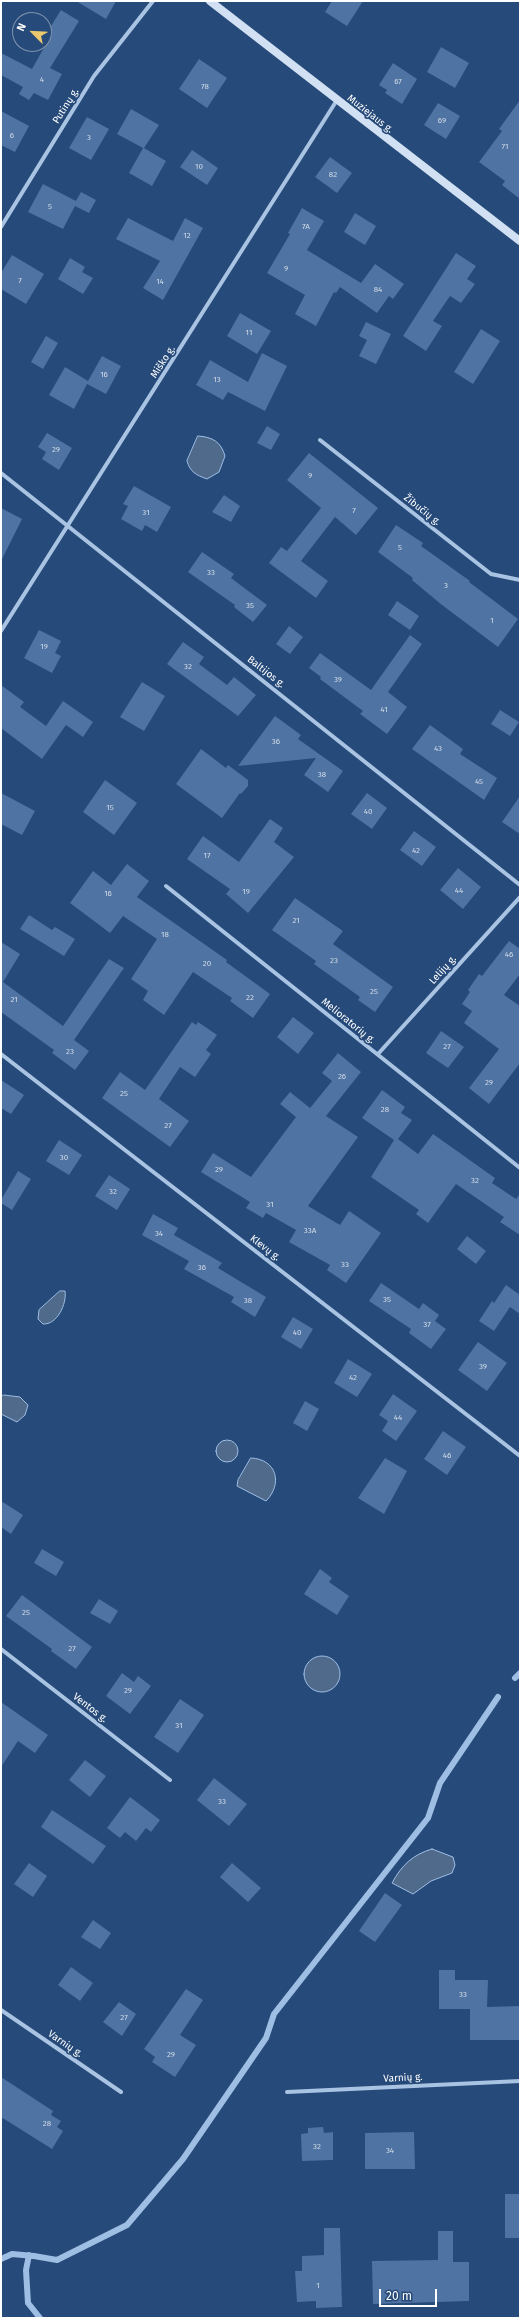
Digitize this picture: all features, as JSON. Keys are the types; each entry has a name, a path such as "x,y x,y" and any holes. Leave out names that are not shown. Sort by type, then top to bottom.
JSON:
{"main road":[{"name":"Muziejaus g.","path":"210,1 520,241"}],"street":[{"name":"Putinų g.","path":"1,227 94,76 153,1"},
{"name":"Miško g.","path":"1,631 67,525 217,292 337,100"},
{"name":"Žibučių g.","path":"320,440 491,574 520,580"},
{"name":"Baltijos g.","path":"1,473 520,884"},
{"name":"Melioratorių g.","path":"166,886 520,1168"},
{"name":"Lelijų g.","path":"378,1054 520,897"},
{"name":"Klevų g.","path":"1,1054 520,1456"},
{"name":"Ventos g.","path":"1,1649 170,1780"},
{"name":"Varnių g.","path":"1,2010 121,2092"},
{"name":"Varnių g.","path":"287,2092 520,2081"}],"water":[{"path":"198,436 216,441 221,447 225,456 219,472 207,479 194,473 187,461"},
{"path":"60,1291 65,1291 65,1296 60,1313 53,1321 43,1324 38,1319 39,1310"},
{"path":"4,1395 20,1397 28,1405 25,1415 17,1422 1,1414 1,1397"},
{"path":"227,1440 235,1443 238,1451 235,1459 227,1462 219,1459 216,1451 219,1443"},
{"path":"251,1458 260,1459 267,1463 275,1474 276,1480 274,1487 266,1501 237,1486 238,1480"},
{"path":"326,1656 335,1661 339,1667 339,1681 335,1687 326,1692 318,1692 309,1687 305,1681 304,1670 309,1661 315,1657"},
{"path":"432,1849 453,1857 455,1865 452,1873 431,1881 413,1894 392,1883 408,1862 419,1854"}],"building":[{"path":"76,1 116,1 106,19"},
{"path":"332,1 363,1 347,26 325,12"},
{"path":"61,10 79,21 50,68 62,74 48,100 34,93 29,100 19,94 23,87 1,75 1,53 32,69 42,52 52,52 52,24"},
{"path":"441,47 469,63 455,88 427,72"},
{"path":"199,59 227,78 207,108 179,89"},
{"path":"393,63 417,79 402,104 385,93 387,90 379,85"},
{"path":"520,100 520,199 502,185 505,181 479,162 502,131 499,129"},
{"path":"438,103 460,116 446,139 424,125"},
{"path":"131,109 159,125 144,148 166,161 152,186 129,173 143,148 117,134"},
{"path":"1,111 29,126 15,152 1,145"},
{"path":"87,117 109,129 91,160 69,148"},
{"path":"192,150 218,168 207,185 180,167"},
{"path":"330,157 352,173 337,193 315,177"},
{"path":"43,184 76,201 81,192 96,200 89,213 75,206 63,229 28,212"},
{"path":"302,208 324,221 307,250 361,283 375,264 404,284 393,299 389,296 377,313 340,287 336,293 334,292 316,326 295,314 305,295 267,273 290,234 288,233"},
{"path":"355,213 376,226 365,245 344,232"},
{"path":"128,218 173,241 185,218 203,228 163,300 143,288 160,261 116,239"},
{"path":"456,253 476,266 467,279 475,284 461,303 450,296 433,321 442,326 426,351 403,336"},
{"path":"12,255 44,274 26,304 1,289 1,273"},
{"path":"70,258 85,267 82,272 93,278 83,294 58,279"},
{"path":"240,313 271,331 257,354 227,336"},
{"path":"366,322 391,334 376,364 359,356 367,340 359,336"},
{"path":"481,329 500,341 473,384 454,372"},
{"path":"46,336 58,343 43,369 31,362"},
{"path":"262,353 287,366 265,411 228,392 223,400 196,385 210,360 248,382"},
{"path":"102,356 121,366 106,394 87,384 74,409 49,395 65,367 88,381"},
{"path":"267,426 280,434 271,450 257,443"},
{"path":"47,433 72,448 59,470 42,459 46,452 38,447"},
{"path":"309,453 378,508 356,535 335,517 301,561 328,581 316,598 269,563 281,547 287,551 321,508 287,480"},
{"path":"134,486 171,507 157,532 145,525 142,531 121,519 128,506 123,504"},
{"path":"224,495 240,506 231,522 212,512"},
{"path":"1,508 22,519 1,561"},
{"path":"396,525 423,543 421,546 470,581 469,582 518,619 498,647 442,605 412,580 413,578 378,552"},
{"path":"202,552 234,574 231,578 267,605 253,622 234,607 235,605 188,572"},
{"path":"397,601 419,616 410,630 388,615"},
{"path":"289,626 303,637 290,654 276,644"},
{"path":"39,630 61,641 55,653 61,656 52,673 24,658"},
{"path":"410,635 422,644 388,692 407,707 387,734 360,714 363,711 320,679 321,677 309,668 320,653 371,690"},
{"path":"183,642 204,657 199,664 227,685 234,677 256,695 238,716 167,664"},
{"path":"142,682 165,696 144,731 120,717"},
{"path":"1,685 24,702 20,707 46,726 63,701 93,722 83,737 66,725 42,759 1,728"},
{"path":"500,710 519,722 510,736 491,724"},
{"path":"275,716 301,735 298,739 343,771 328,792 304,775 316,758 238,766"},
{"path":"430,725 463,749 460,754 497,778 484,800 412,749"},
{"path":"201,749 226,768 228,765 248,780 248,786 241,794 240,793 222,818 176,784"},
{"path":"105,780 137,803 114,835 83,812"},
{"path":"1,793 35,811 22,835 1,824"},
{"path":"367,793 387,808 372,829 351,814"},
{"path":"520,796 520,834 502,822"},
{"path":"270,819 283,828 274,842 294,857 248,913 226,894 230,889 187,859 203,836 239,862"},
{"path":"414,831 436,847 422,866 400,850"},
{"path":"127,864 149,881 137,897 227,960 226,962 270,994 253,1018 230,1001 232,998 193,972 164,1015 143,1000 148,991 131,979 157,939 123,916 110,933 70,903 93,871 111,885"},
{"path":"458,868 481,887 463,909 440,890"},
{"path":"295,898 343,931 333,944 393,987 375,1012 358,1000 360,997 314,964 316,961 272,930"},
{"path":"29,915 52,930 55,927 75,939 64,956 20,929"},
{"path":"509,941 520,949 520,974 504,995 520,1006 520,1063 489,1104 469,1088 499,1049 464,1023 472,1011 462,1004 470,992 468,990 479,974 482,976"},
{"path":"1,942 20,954 3,982 63,1026 109,959 124,968 74,1040 89,1051 75,1070 52,1053 54,1050 1,1012"},
{"path":"293,1017 314,1033 298,1054 277,1037"},
{"path":"192,1022 196,1025 198,1022 217,1035 206,1050 211,1054 195,1077 180,1067 159,1099 189,1121 170,1147 102,1098 120,1072 145,1090"},
{"path":"441,1031 464,1047 448,1068 426,1053"},
{"path":"338,1053 361,1072 326,1116 358,1137 308,1206 340,1225 349,1211 381,1233 346,1283 327,1270 330,1265 289,1242 296,1230 266,1213 263,1218 246,1208 250,1202 201,1172 213,1153 251,1177 296,1117 280,1104 290,1092 310,1108 332,1081 322,1073"},
{"path":"1,1080 24,1095 11,1114 1,1108"},
{"path":"382,1090 405,1107 401,1113 412,1120 398,1139 418,1154 433,1134 495,1178 492,1183 516,1199 520,1194 520,1235 500,1222 504,1217 456,1184 428,1223 416,1214 419,1210 371,1177 394,1140 362,1118"},
{"path":"59,1140 82,1155 69,1175 46,1161"},
{"path":"18,1171 31,1179 12,1210 1,1203 1,1200"},
{"path":"109,1175 130,1189 117,1210 95,1196"},
{"path":"153,1214 178,1228 174,1235 222,1263 218,1268 266,1297 255,1317 231,1302 234,1297 184,1269 189,1261 142,1235"},
{"path":"467,1236 486,1251 476,1264 457,1249"},
{"path":"381,1283 419,1309 423,1303 439,1315 435,1321 446,1329 431,1349 409,1333 411,1329 369,1301"},
{"path":"506,1285 520,1295 520,1314 510,1307 494,1331 479,1321 492,1301 494,1303"},
{"path":"293,1317 313,1329 301,1349 281,1337"},
{"path":"478,1342 507,1363 487,1391 458,1370"},
{"path":"348,1359 372,1374 357,1397 334,1383"},
{"path":"393,1394 417,1411 396,1441 382,1431 388,1421 379,1415"},
{"path":"305,1401 319,1409 307,1431 293,1423"},
{"path":"443,1431 466,1447 447,1475 424,1459"},
{"path":"385,1458 407,1471 384,1514 358,1498"},
{"path":"1,1501 23,1515 11,1534 1,1527"},
{"path":"42,1549 64,1562 56,1576 34,1563"},
{"path":"320,1569 332,1578 329,1582 349,1596 337,1615 304,1594"},
{"path":"22,1595 92,1647 76,1669 51,1651 52,1649 6,1616"},
{"path":"99,1599 118,1611 110,1624 90,1613"},
{"path":"122,1673 134,1682 138,1676 151,1686 130,1714 106,1696"},
{"path":"180,1699 204,1715 178,1753 154,1737"},
{"path":"1,1702 48,1735 35,1753 18,1741 1,1767"},
{"path":"85,1760 106,1776 90,1797 69,1780"},
{"path":"214,1778 247,1804 229,1826 197,1800"},
{"path":"130,1797 160,1820 151,1832 146,1828 136,1841 125,1832 120,1838 107,1828"},
{"path":"52,1810 106,1846 93,1864 41,1827"},
{"path":"29,1863 47,1876 33,1897 14,1884"},
{"path":"232,1863 261,1888 248,1902 220,1877"},
{"path":"385,1893 402,1905 375,1942 359,1931"},
{"path":"93,1920 111,1933 100,1949 81,1937"},
{"path":"71,1967 93,1983 80,2001 58,1985"},
{"path":"439,1970 455,1970 455,1980 488,1980 487,2007 520,2006 520,2040 470,2040 470,2009 439,2009"},
{"path":"186,1989 203,2000 180,2035 196,2045 175,2077 152,2062 155,2057 144,2049"},
{"path":"119,2002 136,2014 122,2036 103,2022"},
{"path":"1,2077 53,2111 51,2115 61,2121 57,2127 63,2131 52,2149 1,2117"},
{"path":"323,2127 324,2133 333,2132 333,2160 302,2161 301,2134 308,2133 308,2128"},
{"path":"414,2132 415,2169 365,2169 365,2133"},
{"path":"505,2194 520,2194 520,2238 505,2238"},
{"path":"324,2228 340,2228 342,2307 316,2308 316,2301 297,2302 295,2271 302,2271 302,2256 324,2255"},
{"path":"438,2231 453,2231 453,2262 469,2262 469,2301 373,2304 372,2261 438,2260"}],"waterway":[{"path":"515,1678 520,1673"},
{"path":"1,2259 12,2254 57,2260 127,2225 183,2159 266,2038 274,2014 428,1818 440,1783 498,1697"},
{"path":"29,2255 26,2270 28,2303 40,2318"}]}
